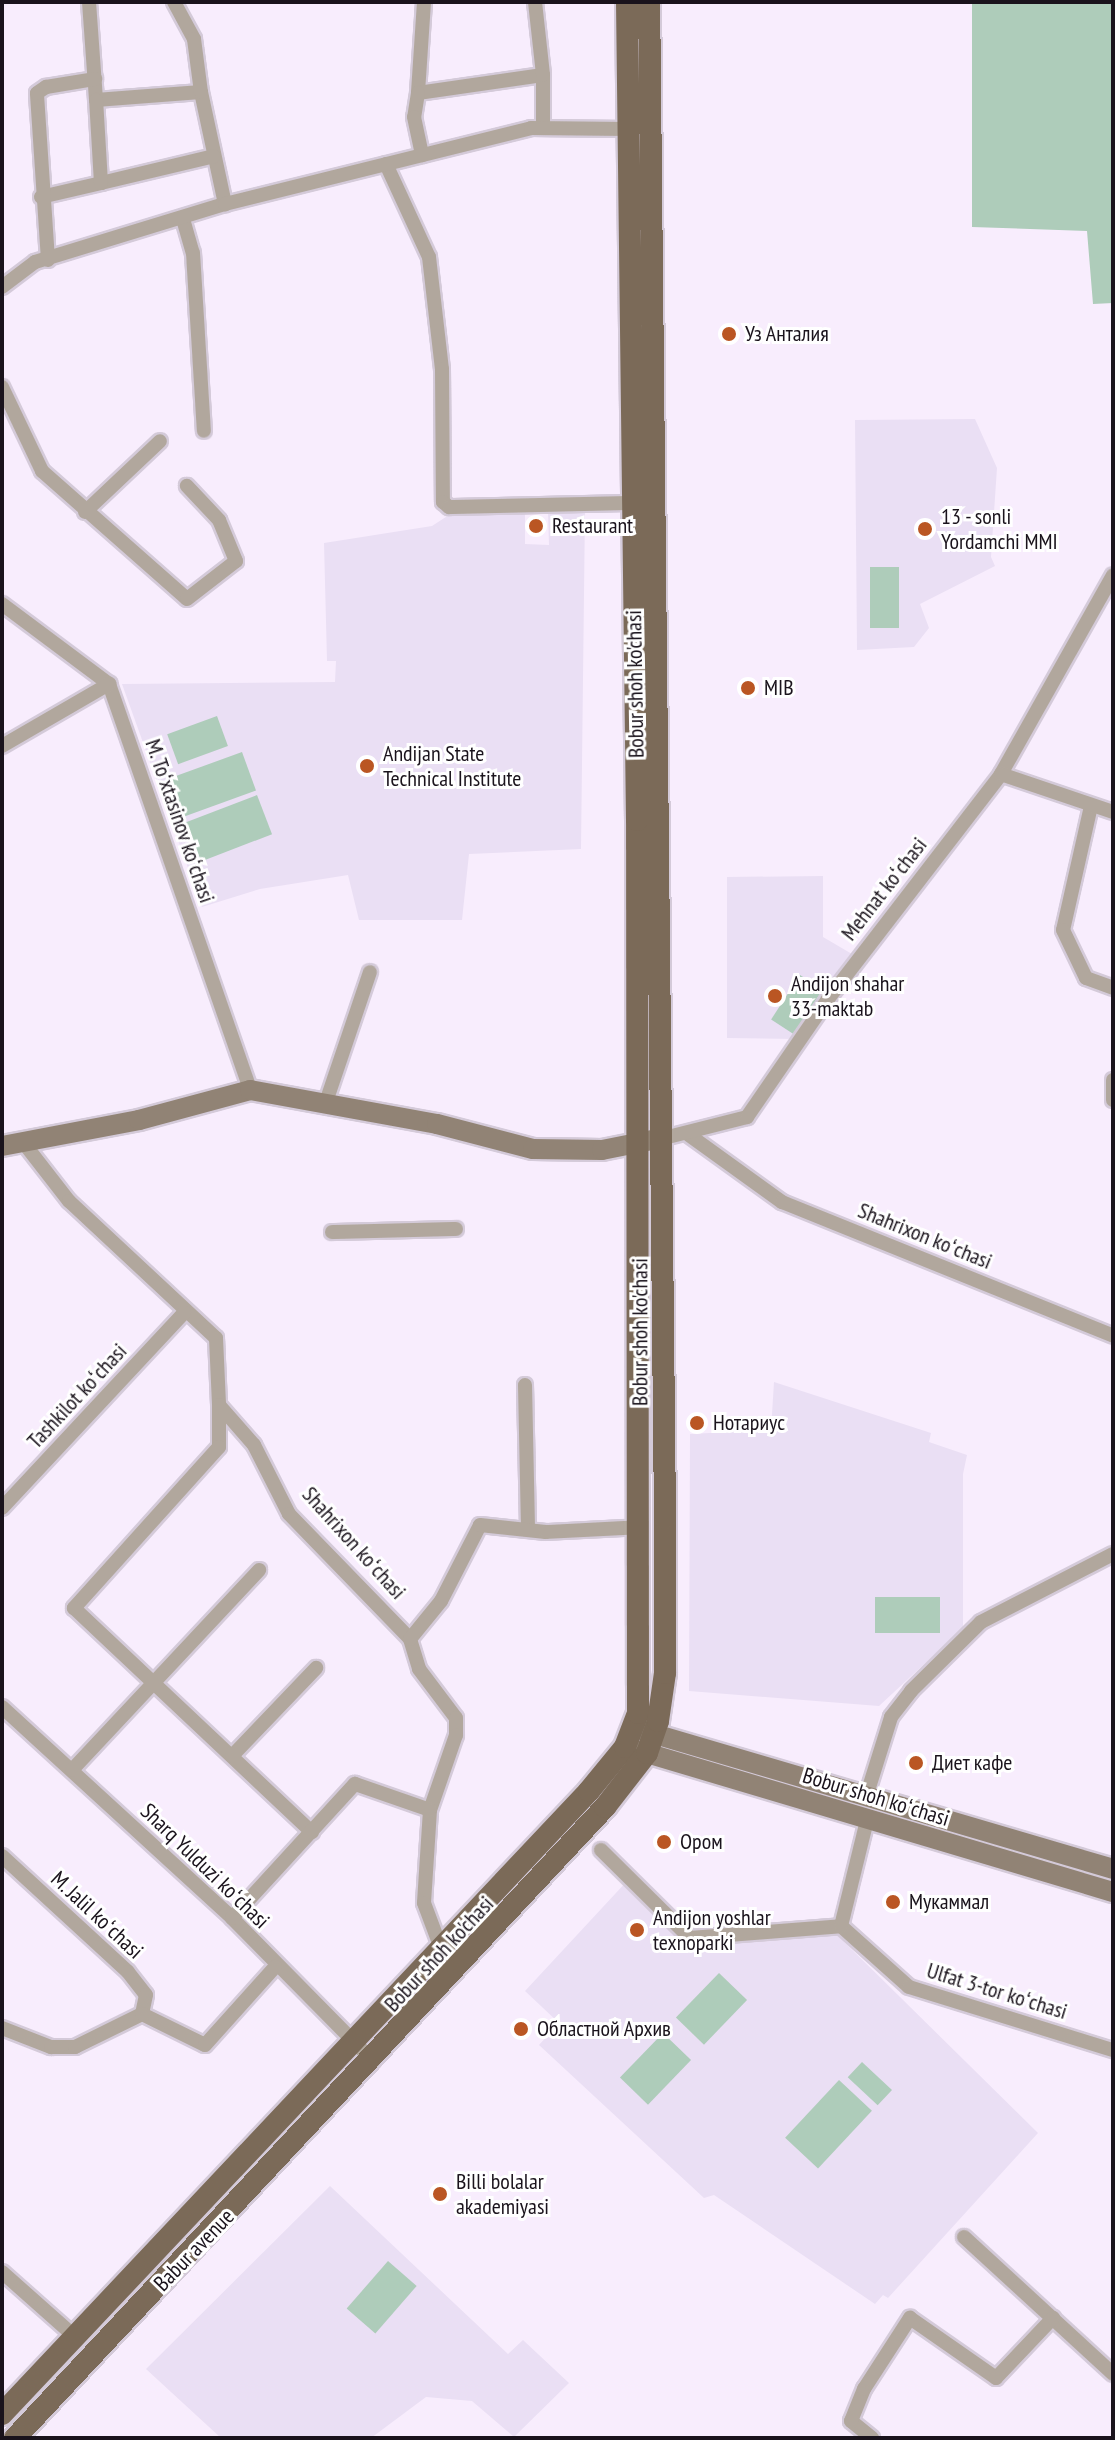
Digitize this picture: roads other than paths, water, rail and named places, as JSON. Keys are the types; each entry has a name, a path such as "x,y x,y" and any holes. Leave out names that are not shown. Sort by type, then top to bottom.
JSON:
{"main road":[{"name":"Bobur shoh ko'chasi","path":"373,2061 605,1807 640,1740 665,1673 632,503 627,2"},
{"name":"Bobur shoh ko'chasi","path":"2,2414 640,1740 649,1141 649,2"},
{"path":"2,1146 139,1120 250,1090 326,1102 533,1149 573,1152 649,1141"},
{"name":"Bobur shoh koʻchasi","path":"640,1740 867,1820 1113,1892"},
{"name":"Bobur shoh koʻchasi","path":"692,1756 866,1797 1113,1869"},
{"name":"Babur avenue","path":"15,2438 373,2061"}],"street":[{"path":"89,2 101,183"},
{"path":"174,2 194,39 201,92 225,204"},
{"path":"422,155 414,117 424,2"},
{"path":"535,2 543,75 543,128"},
{"path":"418,93 543,75"},
{"path":"48,260 41,197 37,93 46,87 95,79"},
{"path":"96,100 201,92"},
{"path":"2,287 35,262 225,204 543,128 628,129"},
{"path":"41,197 214,156"},
{"path":"386,164 429,257 442,369 443,502 449,507 632,503"},
{"path":"183,219 193,253 204,431"},
{"path":"2,387 42,471 85,512 192,598 236,561 219,520 187,486"},
{"path":"85,512 160,441"},
{"name":"Mehnat koʻchasi","path":"649,1141 689,1135 747,1117 828,999 1001,774 1113,575"},
{"path":"2,604 109,684 2,746"},
{"name":"M. Toʻxtasinov koʻchasi","path":"109,684 250,1090"},
{"path":"1001,774 1113,812"},
{"path":"1091,806 1063,930 1086,978 1113,988"},
{"path":"326,1102 370,972"},
{"path":"1113,1080 1113,1100"},
{"name":"Shahrixon koʻchasi","path":"689,1135 782,1202 1113,1336"},
{"path":"23,1142 69,1201 176,1299 184,1313 216,1338 219,1447 74,1608 312,1832"},
{"path":"332,1232 456,1229"},
{"name":"Tashkilot koʻchasi","path":"2,1508 184,1313"},
{"path":"525,1385 528,1529"},
{"name":"Shahrixon koʻchasi","path":"219,1405 254,1445 289,1514 410,1639 419,1669 458,1726 430,1810 424,1903 442,1951"},
{"path":"410,1639 441,1601 480,1525 528,1529 641,1527"},
{"path":"866,1797 891,1717 911,1691 981,1622 1113,1554"},
{"path":"72,1770 259,1570"},
{"path":"232,1756 316,1668"},
{"name":"Sharq Yulduzi koʻchasi","path":"2,1707 232,1918 275,1967 373,2061"},
{"path":"232,1918 355,1784 430,1810"},
{"path":"601,1850 690,1938 841,1926 867,1820"},
{"name":"M. Jalil koʻchasi","path":"2,1856 128,1972 146,1995 142,2014"},
{"name":"Ulfat 3-tor koʻchasi","path":"841,1926 909,1987 1113,2050"},
{"path":"2,2028 51,2047 75,2047 142,2014 205,2045 275,1967"},
{"path":"964,2237 1113,2374"},
{"path":"2,2272 74,2336"},
{"path":"872,2438 851,2421 864,2389 910,2318 996,2378 1053,2318"}],"place":[{"name":"Уз Анталия","path":"729,334"},
{"name":"Restaurant","path":"536,526"},
{"name":"13 - sonli Yordamchi MMI","path":"925,529"},
{"name":"MIB","path":"748,688"},
{"name":"Andijan State Technical Institute","path":"367,766"},
{"name":"Andijon shahar 33-maktab","path":"775,996"},
{"name":"Нотариус","path":"697,1423"},
{"name":"Диет кафе","path":"916,1763"},
{"name":"Ором","path":"664,1842"},
{"name":"Мукаммал","path":"893,1902"},
{"name":"Andijon yoshlar texnoparki","path":"637,1930"},
{"name":"Областной Архив","path":"521,2029"},
{"name":"Billi bolalar akademiyasi","path":"440,2194"}]}
